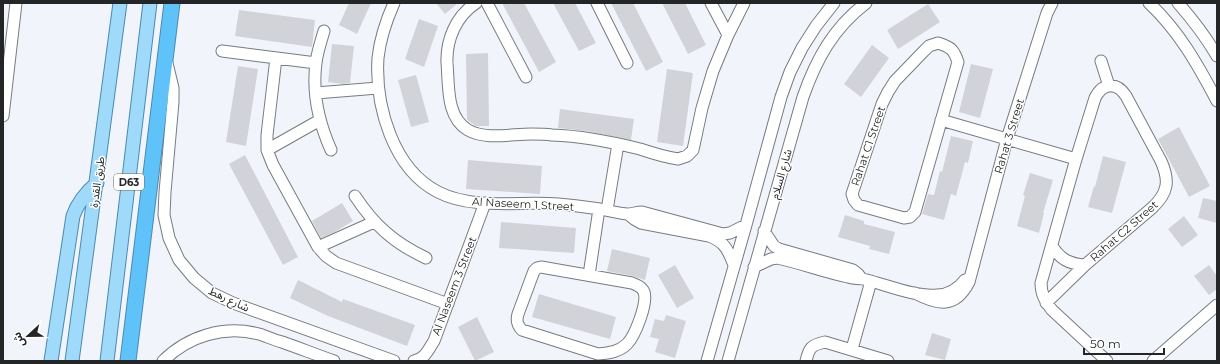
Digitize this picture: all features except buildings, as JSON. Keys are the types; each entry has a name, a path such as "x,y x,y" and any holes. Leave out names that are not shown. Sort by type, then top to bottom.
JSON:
{"highway":[{"path":"128,361 172,3"}],"main road":[{"name":"طريق القدرة","path":"72,361 120,3"},
{"name":"D63","path":"107,361 150,3"},
{"path":"51,361 73,216 76,206 82,197 97,183"}],"street":[{"path":"3,116 5,81 16,3"},
{"name":"Al Naseem 1 Street","path":"394,3 384,26 378,58 378,88 386,122 396,147 407,164 421,180 438,192 458,200 485,203 557,204 628,214 642,212 655,221 680,227 716,239 727,249 734,265"},
{"path":"476,3 470,7 457,21 449,39 447,58 452,111 459,122 468,130 479,135 553,135 618,144 669,158 678,159 687,156 693,150 702,108 713,71 744,3"},
{"path":"487,3 526,77"},
{"path":"597,3 627,63"},
{"path":"711,3 728,36"},
{"name":"شارع السلام","path":"728,361 802,97 812,72 824,49 840,27 866,3"},
{"name":"Rahat 3 Street","path":"754,267 771,259 777,258 803,261 831,268 852,278 866,280 915,293 937,302 947,302 957,298 964,291 969,282 1007,139 1047,13 1052,3"},
{"path":"1148,3 1171,27 1185,45 1217,101"},
{"path":"1178,3 1192,18 1206,37 1217,56"},
{"name":"شارع السلام","path":"707,361 790,72 802,48 816,26 833,4"},
{"path":"324,30 316,63 316,93 324,136 331,150"},
{"name":"Rahat C1 Street","path":"938,44 948,46 955,53 958,62 941,120 915,212 904,218 858,205 852,194 882,104 903,72 929,46 938,44"},
{"path":"222,51 316,63"},
{"name":"شارع رهط","path":"165,57 173,88 173,102 164,215 169,238 179,260 194,278 212,293 234,303 394,361"},
{"path":"276,58 267,136 267,150 273,165 318,248 336,263 448,304"},
{"path":"1100,61 1109,86 1098,92 1095,98 1041,283 1041,290 1046,303 1052,310 1107,361"},
{"name":"Rahat C2 Street","path":"1046,303 1085,265 1160,201 1165,192 1167,181 1166,171 1161,161 1122,90 1116,86 1109,86"},
{"path":"316,93 378,88"},
{"path":"267,150 320,120"},
{"path":"941,120 1076,159"},
{"path":"589,275 618,144"},
{"path":"356,196 374,222 386,233 398,243 426,258"},
{"name":"Al Naseem 3 Street","path":"414,361 419,360 426,355 434,341 485,203"},
{"path":"318,248 374,222"},
{"name":"Al Naseem 1 Street","path":"680,227 723,234 730,233 746,225"},
{"name":"Rahat 3 Street","path":"764,231 774,246 803,261"},
{"name":"Rahat C2 Street","path":"1052,246 1065,260 1071,263 1085,265"},
{"path":"541,266 589,275 632,283 639,286 644,291 644,305 633,336 627,344 619,350 598,354 527,332 518,326 518,314 534,271 537,268 541,266"},
{"path":"852,349 866,280"},
{"path":"1159,359 1217,305"},
{"path":"163,361 172,352 191,340 213,332 236,330 258,334 334,361"},
{"path":"806,361 809,350 816,344 825,342 888,361"}]}
